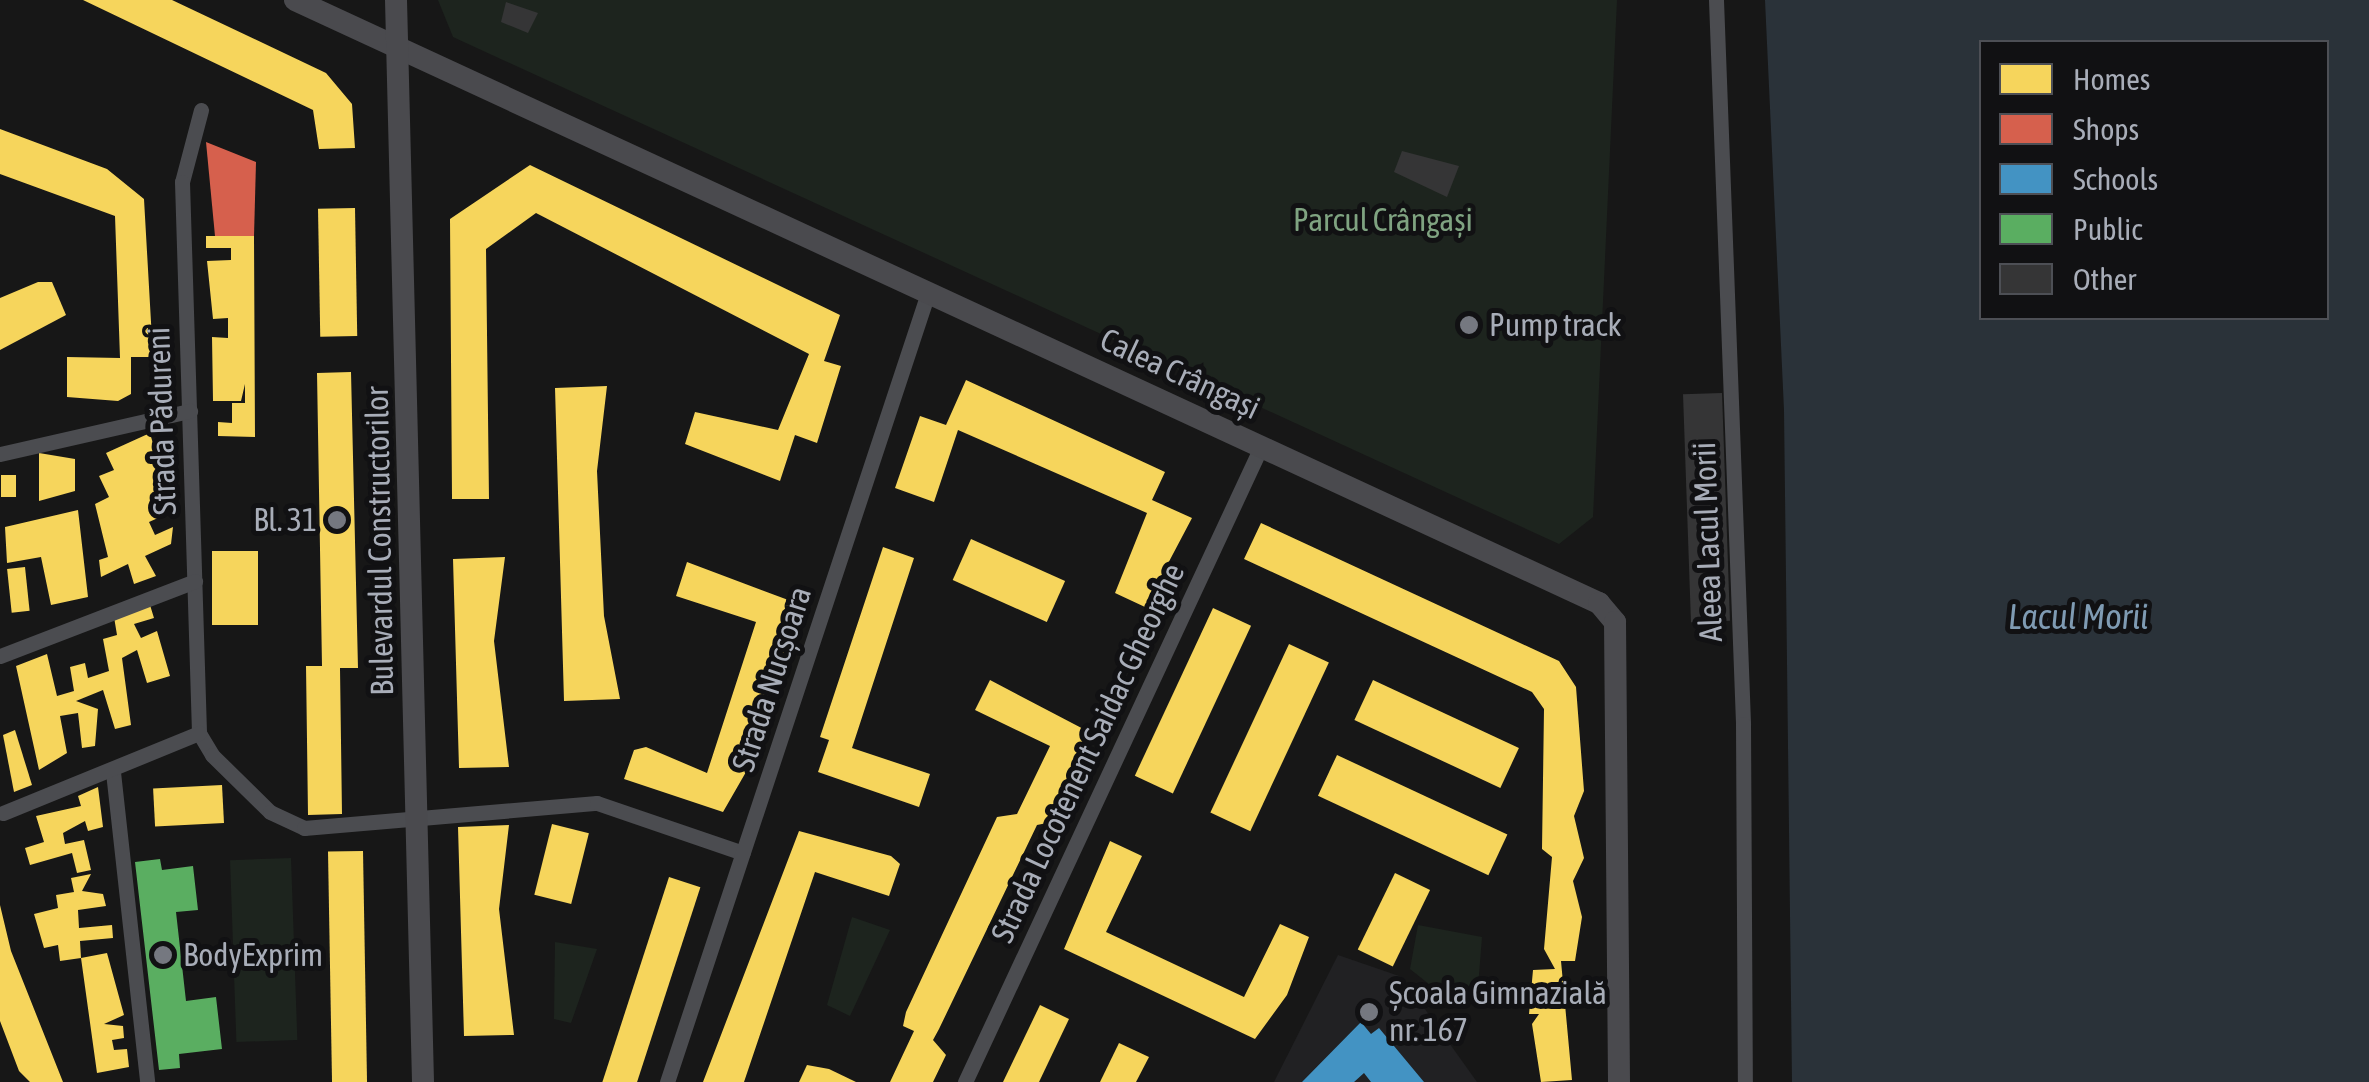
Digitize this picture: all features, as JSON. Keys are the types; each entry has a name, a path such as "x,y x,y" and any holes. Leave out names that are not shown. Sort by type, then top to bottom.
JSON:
{"street":[{"name":"Calea Crângași","path":"295,0 1599,603 1615,622 1619,1082"},
{"name":"Bulevardul Constructorilor","path":"396,0 423,1082"},
{"name":"Aleea Lacul Morii","path":"1716,0 1743,724 1745,1082"},
{"name":"Strada Pădureni","path":"199,733 182,182 201,110"},
{"name":"Strada Nucșoara","path":"667,1082 928,293"},
{"path":"0,454 190,411"},
{"name":"Strada Locotenent Saidac Gheorghe","path":"966,1082 1261,447"},
{"path":"0,656 194,582"},
{"path":"3,813 113,772 199,733 286,823 596,802 743,853"},
{"path":"113,772 148,1082"}],"shaded area":[{"name":"Școala Gimnazială nr. 167","path":"1338,955 1402,977 1477,1082 1274,1082"}],"green space":[{"name":"Parcul Crângași","path":"438,0 1617,0 1593,517 1559,544 453,37"},
{"path":"291,858 297,1040 236,1042 230,860"},
{"path":"852,917 890,930 850,1016 827,1005"},
{"path":"1418,925 1482,937 1477,1000 1449,1000 1410,969"},
{"path":"555,942 597,949 571,1023 554,1019"}],"water":[{"name":"Lacul Morii","path":"1765,0 2369,0 2369,1082 1792,1082 1784,410"}],"building: Homes":[{"path":"83,0 172,0 326,73 352,104 355,148 319,149 313,110"},
{"path":"0,129 107,169 144,199 153,357 131,357 131,394 118,401 67,397 67,357 120,358 115,216 0,174"},
{"path":"530,165 840,315 824,361 841,366 817,443 795,435 780,481 685,444 695,412 778,430 809,354 536,213 486,249 489,499 452,499 450,219"},
{"path":"355,208 357,336 320,337 318,209"},
{"path":"206,236 254,236 255,437 218,436 218,422 232,423 232,403 245,403 245,384 241,401 213,401 212,337 228,338 228,318 213,319 207,261 231,260 231,248 206,248"},
{"path":"38,282 52,282 66,315 0,350 0,298"},
{"name":"Bl. 31","path":"351,372 358,668 340,668 342,814 308,815 306,666 322,666 317,373"},
{"path":"966,380 1165,472 1152,500 1192,518 1145,607 1115,593 1147,513 958,430 934,502 895,488 920,416 946,425"},
{"path":"607,386 597,471 604,616 620,699 564,701 555,388"},
{"path":"150,433 167,494 152,501 158,518 149,522 155,535 173,527 171,544 145,556 156,576 134,584 128,564 101,577 99,560 108,557 95,504 109,497 99,476 114,470 106,453"},
{"path":"39,453 75,459 75,491 39,501"},
{"path":"1,475 16,475 16,497 1,497"},
{"path":"78,510 88,597 51,605 41,557 7,563 5,527"},
{"path":"1261,523 1559,661 1576,687 1584,791 1574,816 1584,858 1573,881 1582,917 1575,961 1561,961 1572,1080 1541,1082 1532,1024 1539,1014 1529,1014 1533,970 1555,969 1544,949 1552,857 1542,849 1544,709 1532,692 1244,559"},
{"path":"971,539 1065,581 1047,622 953,580"},
{"path":"883,547 914,558 852,748 930,774 919,807 818,772 829,740 820,737"},
{"path":"212,551 258,551 258,625 212,625"},
{"path":"505,557 494,641 509,767 459,768 453,559"},
{"path":"687,562 799,604 750,765 723,812 624,779 634,750 646,747 707,773 756,622 676,596"},
{"path":"25,567 30,611 12,613 7,569"},
{"path":"150,605 154,618 134,624 141,638 157,631 170,676 147,683 137,650 122,658 131,725 115,729 103,690 76,701 98,709 95,746 82,748 78,713 60,716 67,753 39,770 16,666 47,654 57,696 74,691 70,667 85,663 88,678 109,671 103,639 117,635 114,617"},
{"path":"1213,608 1251,626 1173,793 1135,776"},
{"path":"1289,644 1329,663 1250,831 1210,813"},
{"path":"990,680 1093,734 1057,821 1037,825 933,1040 946,1055 933,1082 890,1082 914,1031 903,1026 906,1012 997,817 1017,814 1050,746 975,710"},
{"path":"1373,680 1519,748 1500,788 1354,720"},
{"path":"15,730 32,785 14,792 3,735"},
{"path":"1337,755 1507,834 1488,875 1318,796"},
{"path":"222,785 224,823 155,827 153,789"},
{"path":"98,787 103,827 88,831 85,821 63,833 65,844 84,840 91,870 77,873 72,853 30,865 25,848 44,842 36,816 81,806 78,796"},
{"path":"552,824 589,833 571,904 534,895"},
{"path":"509,825 499,909 514,1035 464,1036 458,827"},
{"path":"799,831 891,856 900,864 889,896 815,872 744,1082 703,1082"},
{"path":"1110,841 1142,856 1106,932 1244,997 1280,924 1309,937 1287,995 1255,1039 1064,949"},
{"path":"363,851 367,1082 332,1082 328,852"},
{"path":"1395,873 1430,890 1393,966 1358,949"},
{"path":"91,874 82,891 103,894 106,906 78,910 79,928 112,925 113,938 80,941 81,958 60,961 58,945 44,948 34,914 58,908 56,895 74,892 71,878"},
{"path":"669,877 700,887 637,1082 602,1082"},
{"path":"0,905 11,951 63,1082 30,1082 19,1071 0,1021"},
{"path":"107,953 124,1015 104,1024 123,1026 124,1038 112,1040 114,1050 127,1049 129,1067 97,1073 81,958"},
{"path":"1040,1005 1069,1019 1039,1082 1003,1082"},
{"path":"1119,1043 1149,1057 1136,1082 1100,1082"},
{"path":"807,1065 829,1069 856,1082 799,1082"}],"building: Shops":[{"path":"206,142 256,162 254,236 215,236"}],"building: Schools":[{"path":"1361,1022 1371,1034 1379,1028 1424,1082 1371,1082 1364,1073 1354,1082 1302,1082"}],"building: Public":[{"name":"BodyExprim","path":"160,859 162,870 193,866 198,910 176,912 186,1001 216,997 222,1049 179,1054 180,1068 159,1070 135,862"}],"building: Other":[{"path":"506,2 538,13 528,33 501,22"},
{"path":"1402,151 1459,166 1447,197 1394,172"},
{"path":"1722,393 1730,621 1691,622 1683,394"}],"place":[{"name":"Pump track","path":"1469,325"},
{"name":"Bl. 31","path":"337,520"},
{"name":"BodyExprim","path":"163,955"},
{"name":"Școala Gimnazială nr. 167","path":"1369,1012"}]}
